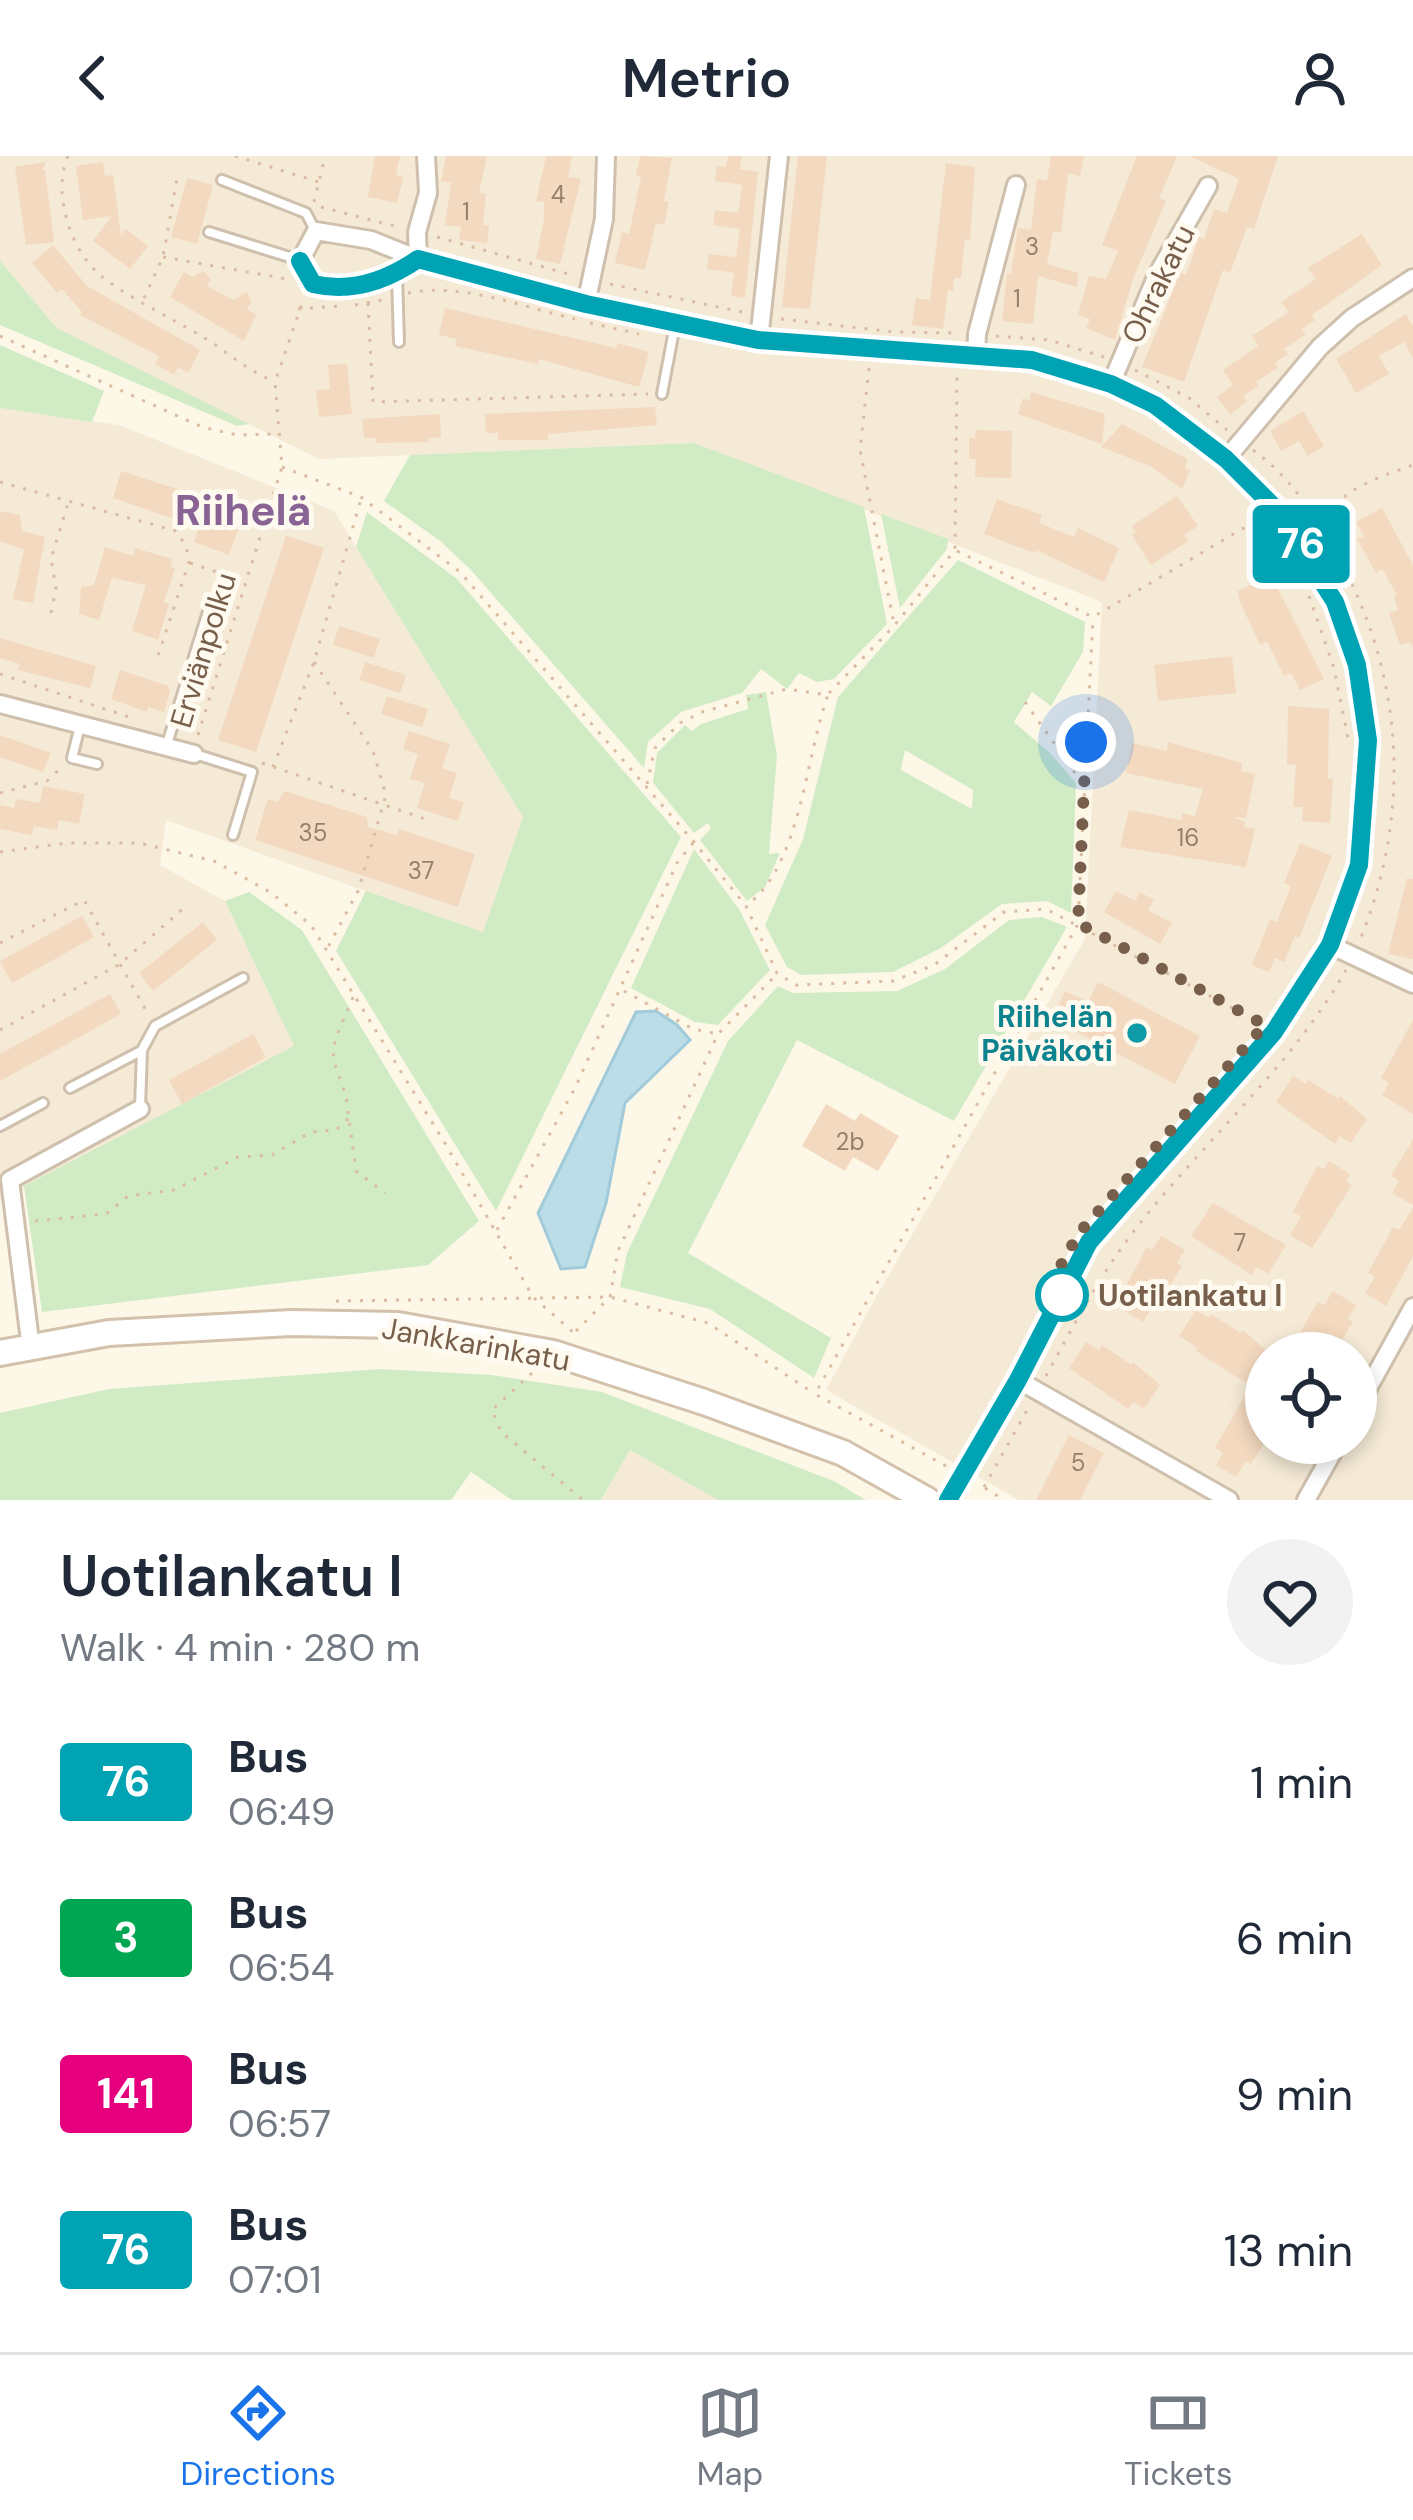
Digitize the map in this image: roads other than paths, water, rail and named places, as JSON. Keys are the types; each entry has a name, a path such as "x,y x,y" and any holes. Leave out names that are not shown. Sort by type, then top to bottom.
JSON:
{"street":[{"path":"418,259 417,232 428,193 426,156"},
{"path":"586,304 604,219 606,156"},
{"path":"758,340 779,156"},
{"path":"966,357 977,334 1016,185"},
{"name":"Ohrakatu","path":"1111,384 1157,275 1208,186"},
{"path":"418,259 397,274 333,289 313,284 300,261 316,231 371,240 418,259 586,304 673,333 1032,360 1111,384 1155,405 1226,459 1275,508 1335,602 1357,665 1368,740 1359,865 1330,945 1274,1032 1089,1242 1018,1380 948,1500"},
{"path":"1226,459 1320,347 1352,318 1413,278"},
{"path":"0,704 170,739 194,754"},
{"path":"1330,945 1413,984"},
{"path":"32,1349 5,1178 140,1109"},
{"path":"1377,1372 1413,1307"},
{"name":"Jankkarinkatu","path":"0,1353 110,1333 291,1323 398,1325 553,1353 704,1402 843,1453 927,1500"},
{"path":"1018,1380 1228,1500"},
{"path":"1306,1500 1326,1464"}],"lane":[{"path":"222,179 310,209 316,231"},
{"path":"208,232 300,261"},
{"path":"397,274 399,342"},
{"path":"662,394 673,333"},
{"path":"170,739 210,604"},
{"path":"80,724 73,758 97,764"},
{"path":"194,754 252,772 232,835"},
{"path":"140,1109 142,1051 155,1026 243,978"},
{"path":"70,1088 142,1051"},
{"path":"0,1126 43,1103"}],"water":[{"path":"656,1011 690,1040 625,1103 606,1203 585,1267 561,1269 538,1213 636,1012"}],"place":[{"name":"Riihelän Päiväkoti","path":"1137,1033"},
{"name":"Uotilankatu I","path":"1062,1295"}],"district":[{"name":"Riihelä","path":"243,510"}]}
